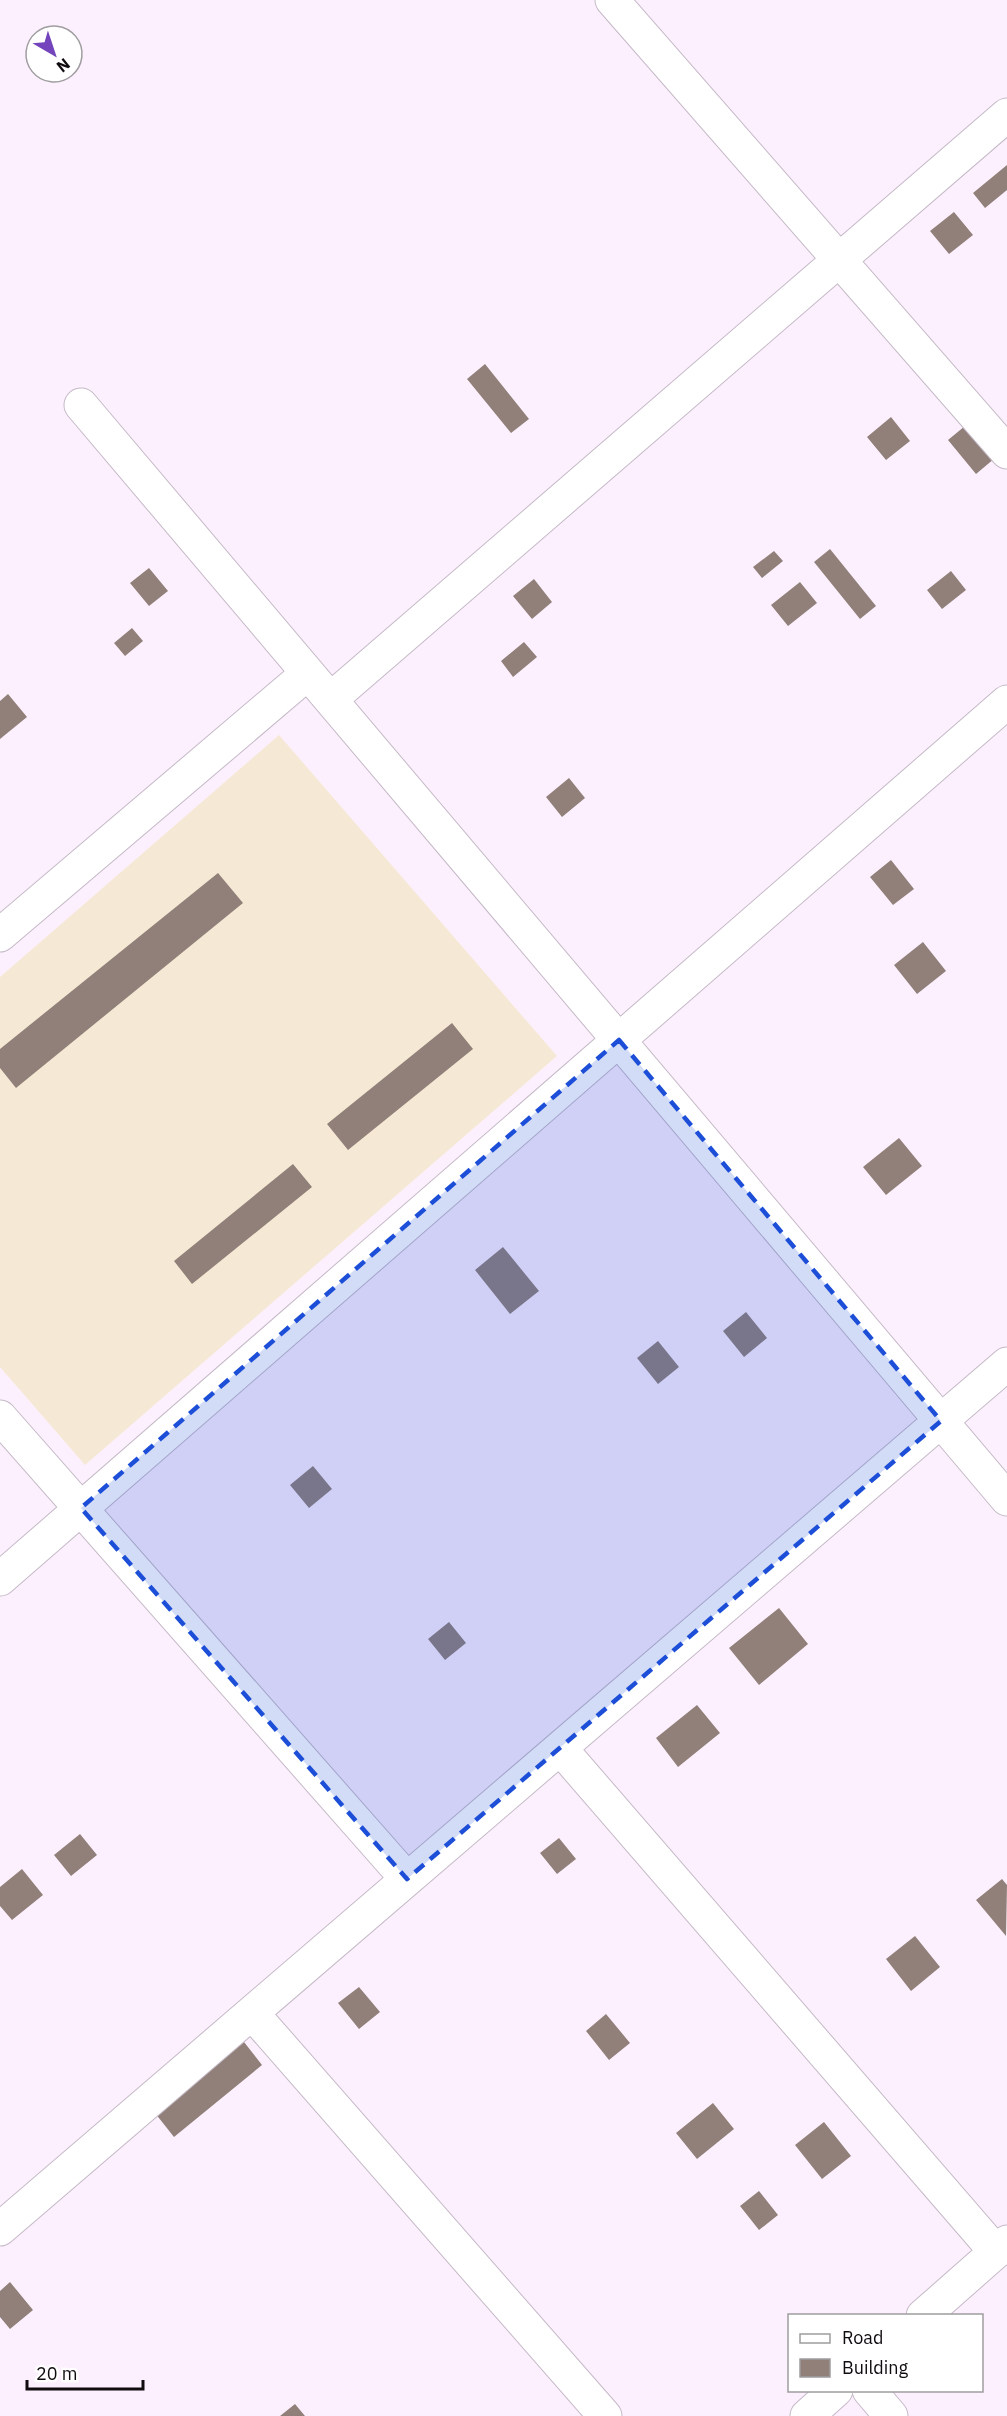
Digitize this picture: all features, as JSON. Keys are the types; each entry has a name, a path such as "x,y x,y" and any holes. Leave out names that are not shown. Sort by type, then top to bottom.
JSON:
{"street":[{"path":"612,0 1007,452"},
{"path":"331,699 1007,115"},
{"path":"81,405 1007,1499"},
{"path":"0,935 308,673"},
{"path":"0,1579 1007,702"},
{"path":"0,2229 1007,1364"},
{"path":"0,1417 407,1879"},
{"path":"560,1748 1002,2247 925,2314"},
{"path":"252,2013 605,2416"},
{"path":"807,2416 835,2392"},
{"path":"870,2392 891,2416"}],"highlighted area":[{"path":"619,1040 941,1421 407,1879 81,1508"}],"shaded area":[{"path":"279,735 557,1056 85,1465 0,1367 0,977"}],"building":[{"path":"1007,165 1007,190 985,208 973,193"},
{"path":"954,212 973,235 949,254 930,231"},
{"path":"485,364 529,419 511,433 467,379"},
{"path":"982,412 1007,448 976,474 948,440"},
{"path":"891,417 910,441 886,460 867,437"},
{"path":"830,549 876,606 860,619 814,562"},
{"path":"774,551 783,561 762,578 753,567"},
{"path":"149,568 168,591 149,606 130,583"},
{"path":"951,571 966,590 942,609 927,590"},
{"path":"534,579 552,602 532,619 513,596"},
{"path":"800,582 817,603 788,626 771,605"},
{"path":"132,628 143,641 125,656 114,643"},
{"path":"524,642 537,657 513,677 501,661"},
{"path":"8,694 27,717 0,739 0,701"},
{"path":"569,778 585,798 562,817 546,797"},
{"path":"891,860 914,889 893,905 870,877"},
{"path":"218,873 243,903 16,1088 0,1068 0,1049"},
{"path":"923,942 946,971 917,994 894,965"},
{"path":"452,1023 473,1049 348,1150 327,1124"},
{"path":"899,1138 922,1166 886,1195 863,1167"},
{"path":"293,1164 312,1187 192,1284 174,1261"},
{"path":"503,1247 539,1291 510,1314 475,1270"},
{"path":"746,1312 767,1338 744,1357 723,1331"},
{"path":"658,1341 679,1367 658,1384 637,1358"},
{"path":"313,1466 332,1489 309,1508 290,1485"},
{"path":"779,1608 808,1644 759,1685 729,1648"},
{"path":"449,1622 466,1643 445,1660 428,1639"},
{"path":"697,1705 720,1733 678,1767 656,1738"},
{"path":"80,1834 97,1855 71,1876 54,1855"},
{"path":"559,1838 576,1859 557,1874 540,1853"},
{"path":"22,1869 43,1895 12,1920 0,1906 0,1887"},
{"path":"1002,1879 1007,1885 1006,1936 976,1900"},
{"path":"915,1936 940,1967 911,1991 886,1959"},
{"path":"359,1987 380,2012 359,2029 338,2003"},
{"path":"606,2014 630,2043 609,2060 586,2031"},
{"path":"244,2042 262,2065 174,2137 155,2113"},
{"path":"713,2103 734,2129 697,2159 676,2133"},
{"path":"824,2122 851,2156 822,2179 795,2145"},
{"path":"759,2191 778,2215 759,2230 740,2206"},
{"path":"10,2282 33,2310 10,2329 0,2317 0,2291"},
{"path":"295,2404 305,2416 280,2416"}]}
